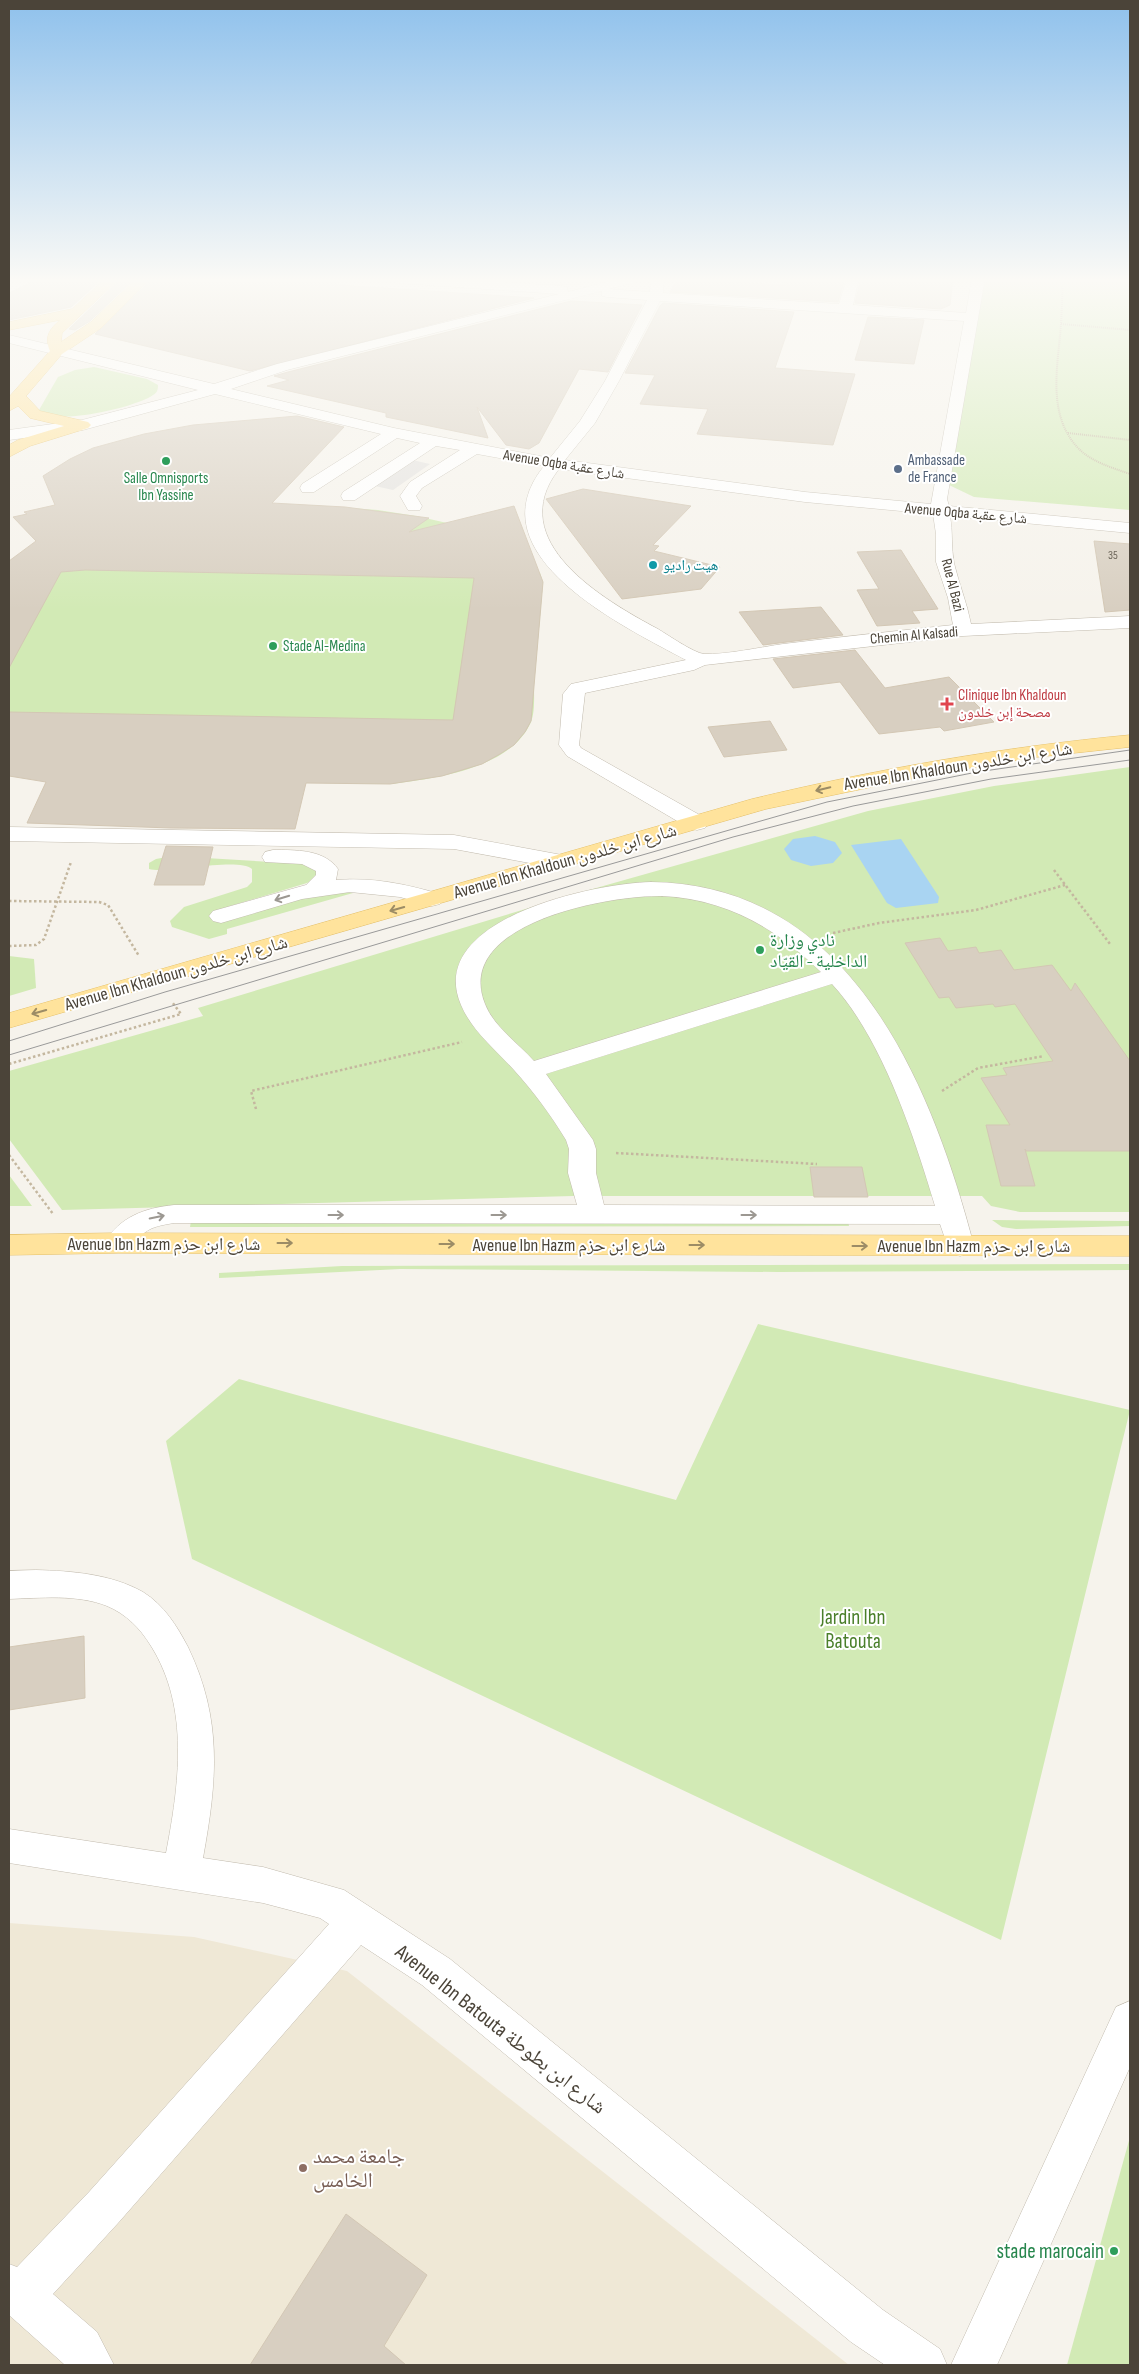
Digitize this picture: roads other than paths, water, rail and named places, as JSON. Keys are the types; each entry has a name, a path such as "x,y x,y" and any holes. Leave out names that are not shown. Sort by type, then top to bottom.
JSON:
{"main road":[{"path":"22,389 12,400 35,415 84,425"},
{"path":"9,452 30,441 84,425"},
{"name":"Avenue Ibn Khaldoun شارع ابن خلدون","path":"9,1021 760,804 884,776 1000,756 1130,741"},
{"name":"Avenue Ibn Hazm شارع ابن حزم","path":"9,1245 118,1243 1130,1246"}],"street":[{"path":"9,435 84,425 216,389"},
{"name":"Avenue Oqba شارع عقبة","path":"216,389 394,433 556,464 805,498 1130,528"},
{"path":"607,389 598,406 556,464 543,478 537,489 533,519 540,542 557,566 612,612 700,660"},
{"name":"Rue Al Bazi","path":"960,389 940,492 940,511 945,534 944,562 957,598 963,630"},
{"path":"308,488 394,433"},
{"path":"349,496 433,441"},
{"path":"414,506 408,496 416,485 473,449"},
{"name":"Chemin Al Kalsadi","path":"697,823 580,757 570,745 573,694 578,688 694,664 700,660 836,643 963,630 1130,622"},
{"path":"9,834 454,842 562,862"},
{"path":"220,839 226,848 242,855 307,858 320,862 327,869 327,877 315,888"},
{"path":"221,916 315,888 352,884 411,892 432,899"},
{"path":"594,1215 585,1188 581,1164 582,1146 530,1071 494,1034 475,1008 470,993 472,959 493,935 513,923 596,895 617,890 668,889 711,895 742,905 765,916 811,949 857,996 876,1025 893,1058 946,1190 960,1246"},
{"path":"530,1071 836,975"},
{"path":"118,1243 125,1232 142,1221 174,1214 952,1215"},
{"path":"9,1585 98,1589 136,1605 154,1621 173,1653 188,1686 196,1725 193,1810 181,1872"},
{"name":"Avenue Ibn Batouta شارع ابن بطوطة","path":"9,1846 292,1891 330,1903 436,1972 868,2326 924,2365"},
{"path":"91,2365 82,2348 15,2290 104,2206 358,1920"},
{"path":"974,2365 1130,2021"}],"water":[{"path":"815,836 835,842 842,853 833,863 811,866 791,860 784,849 793,839"},
{"path":"901,839 939,897 938,903 896,908 887,903 851,845"}],"tram line":[{"path":"9,1041 165,992 827,802 977,772 1130,750"},
{"path":"9,1055 733,837 853,806 991,779 1130,760"}],"place":[{"name":"Salle Omnisports Ibn Yassine","path":"166,461"},
{"name":"Ambassade de France","path":"898,469"},
{"name":"هيت راديو","path":"653,565"},
{"name":"Stade Al-Medina","path":"273,646"},
{"name":"Clinique Ibn Khaldoun مصحة إبن خلدون","path":"947,704"},
{"name":"نادي وزارة الداخلية - القيّاد","path":"760,950"},
{"name":"جامعة محمد الخامس","path":"303,2168"},
{"name":"stade marocain","path":"1114,2251"}],"park label":[{"name":"Jardin Ibn Batouta","path":"853,1629"}]}
